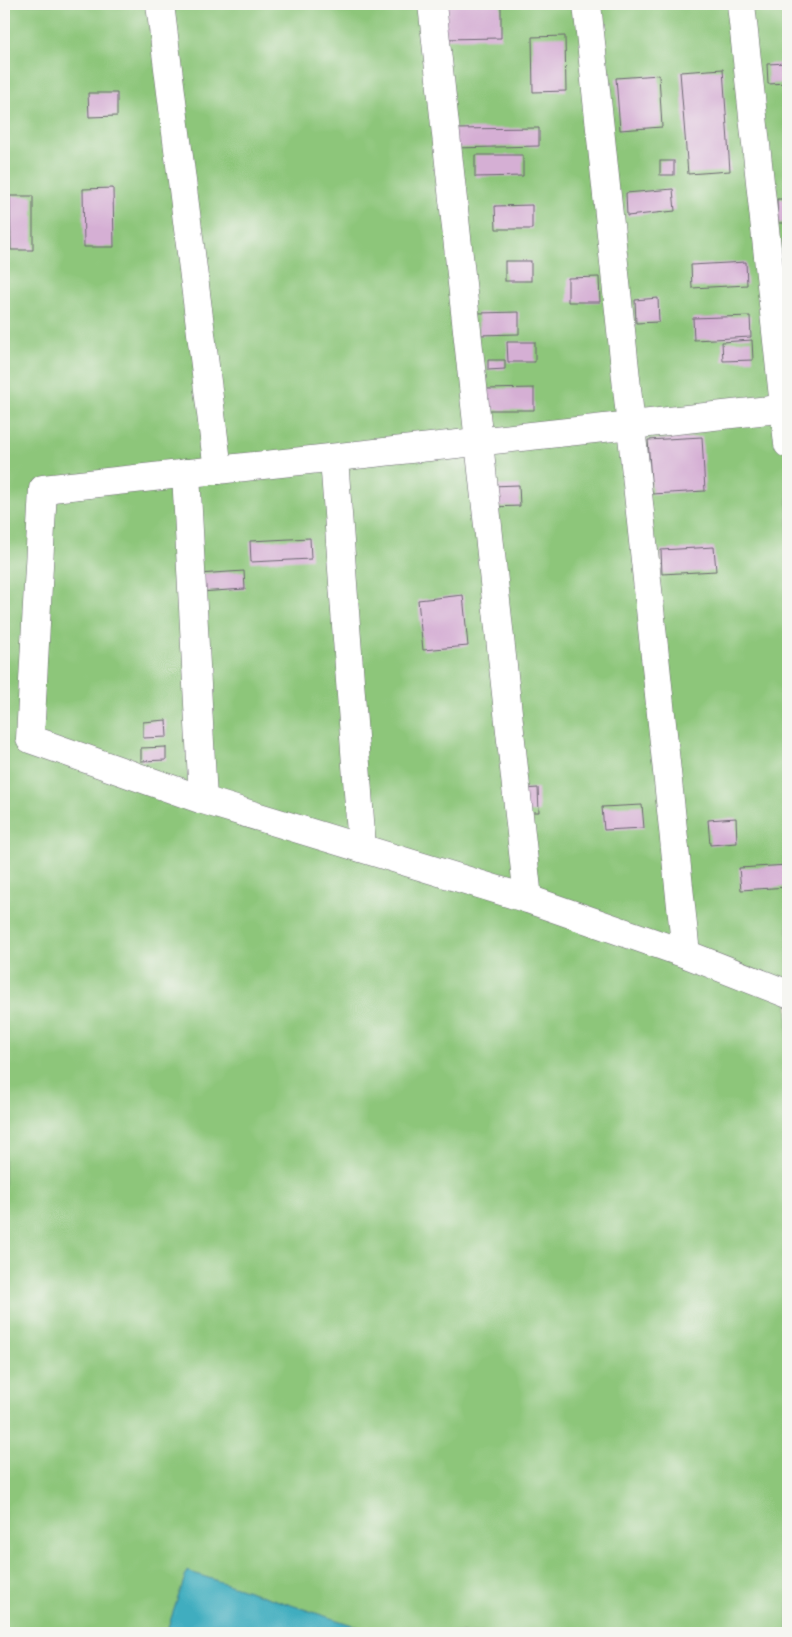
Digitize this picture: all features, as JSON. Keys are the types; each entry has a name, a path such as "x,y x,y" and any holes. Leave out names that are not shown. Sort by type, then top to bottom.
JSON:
{"street":[{"path":"160,4 218,470"},
{"path":"432,4 528,899"},
{"path":"587,4 686,954"},
{"path":"740,4 786,408 788,444"},
{"path":"786,408 43,489 30,739 203,800 528,899 686,954 788,994"},
{"path":"334,458 362,848"},
{"path":"186,473 203,800"}],"green space":[{"path":"4,4 788,4 788,1633 4,1633"}],"water":[{"path":"187,1571 377,1633 166,1633"}],"building":[{"path":"442,4 501,4 501,38 443,39"},
{"path":"565,36 566,91 533,92 532,37"},
{"path":"788,63 788,83 768,84 767,64"},
{"path":"723,69 730,171 688,174 680,72"},
{"path":"659,75 662,127 620,130 616,78"},
{"path":"88,93 117,93 117,116 89,117"},
{"path":"539,128 539,146 454,148 453,129"},
{"path":"475,155 523,155 523,176 475,177"},
{"path":"660,161 674,161 674,175 660,175"},
{"path":"113,188 114,247 84,247 83,189"},
{"path":"673,189 675,211 627,216 626,193"},
{"path":"10,196 33,196 33,250 11,250"},
{"path":"777,199 788,199 788,223 778,223"},
{"path":"532,205 532,229 496,229 495,206"},
{"path":"505,261 531,261 531,281 505,281"},
{"path":"746,262 747,285 692,288 691,265"},
{"path":"599,277 600,302 568,302 568,278"},
{"path":"658,298 659,322 636,323 635,300"},
{"path":"519,312 519,334 479,335 478,313"},
{"path":"750,316 751,337 694,340 693,318"},
{"path":"752,340 753,360 723,361 722,342"},
{"path":"507,342 535,342 535,362 508,362"},
{"path":"488,360 505,360 505,369 488,370"},
{"path":"534,388 534,410 487,410 486,389"},
{"path":"702,437 705,491 652,494 648,440"},
{"path":"519,485 520,506 493,507 491,486"},
{"path":"310,538 311,559 251,562 250,541"},
{"path":"714,547 716,571 662,574 661,550"},
{"path":"244,571 245,589 199,592 198,574"},
{"path":"463,595 468,646 423,650 418,600"},
{"path":"166,720 167,737 143,738 143,722"},
{"path":"166,747 166,760 141,761 141,748"},
{"path":"538,788 539,812 523,812 522,789"},
{"path":"642,805 644,828 604,830 602,807"},
{"path":"736,818 737,843 710,845 708,820"},
{"path":"788,865 788,887 741,890 739,868"}]}
